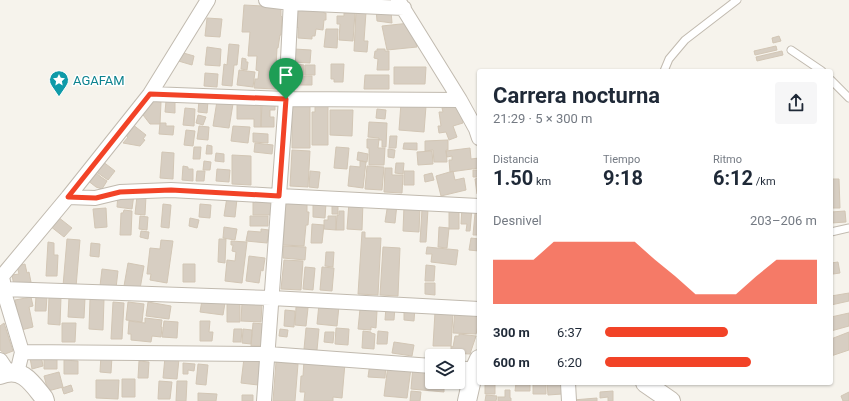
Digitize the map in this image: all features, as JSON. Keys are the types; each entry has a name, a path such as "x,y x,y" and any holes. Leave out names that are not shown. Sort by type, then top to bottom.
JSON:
{"street":[{"path":"22,352 3,289 2,272 68,197 150,94 208,0"},
{"path":"266,0 291,2 401,4 460,100 477,132"},
{"path":"264,401 286,99 291,2"},
{"path":"150,94 286,99 460,100"},
{"path":"68,197 96,198 120,192 171,190 477,206"},
{"path":"3,289 271,298 477,309"},
{"path":"46,401 24,376 6,370 22,352 268,354 425,365"},
{"path":"467,401 470,366"},
{"path":"568,385 569,401"}],"lane":[{"path":"665,69 669,59 685,40 737,0"},
{"path":"791,50 819,69"},
{"path":"833,82 849,98"},
{"path":"833,232 849,228"}],"building":[{"path":"244,5 281,7 281,35 277,48 276,67 278,67 276,89 254,88 255,79 258,79 259,71 256,70 257,56 248,56 250,32 242,32"},
{"path":"298,6 324,8 326,20 324,20 323,30 316,29 315,36 312,36 312,39 298,38"},
{"path":"376,9 391,11 392,23 377,21"},
{"path":"356,11 366,12 364,41 368,41 367,52 354,51"},
{"path":"344,13 355,13 353,41 339,40 340,24 337,24 337,16 344,16"},
{"path":"207,18 222,19 220,37 205,36"},
{"path":"410,23 417,47 387,50 382,26"},
{"path":"326,29 338,29 337,48 324,47"},
{"path":"779,36 781,41 773,43 772,38"},
{"path":"229,44 239,45 237,65 234,65 232,86 222,85 224,64 227,65"},
{"path":"776,46 777,50 755,55 754,51"},
{"path":"207,47 221,49 220,66 205,65"},
{"path":"294,49 311,50 310,63 293,62"},
{"path":"377,49 385,49 385,51 389,51 389,70 377,70 378,59 374,58 375,51 377,51"},
{"path":"782,51 783,55 757,61 756,57"},
{"path":"180,52 194,56 192,65 175,60"},
{"path":"242,58 246,59 246,62 248,62 247,70 241,69"},
{"path":"293,64 304,65 304,75 292,74"},
{"path":"331,64 344,64 343,82 334,82 334,79 331,79"},
{"path":"305,65 315,65 315,75 305,75"},
{"path":"394,67 426,67 425,84 394,84"},
{"path":"239,70 255,72 253,87 237,85"},
{"path":"205,73 218,74 217,87 204,86"},
{"path":"365,75 389,75 389,89 364,89"},
{"path":"293,76 312,76 312,85 292,85"},
{"path":"149,99 161,102 160,124 150,124 140,111"},
{"path":"199,100 208,101 207,113 198,112"},
{"path":"166,101 175,101 175,113 165,112"},
{"path":"217,101 233,104 229,128 213,126"},
{"path":"237,102 261,102 261,127 254,127 254,119 237,119"},
{"path":"262,102 275,103 275,110 270,110 270,117 274,117 274,127 261,127"},
{"path":"401,103 426,106 424,132 399,130"},
{"path":"292,104 310,104 310,148 292,148"},
{"path":"460,105 463,123 453,126 457,137 449,140 446,132 439,133 438,126 441,126 439,112 443,112 442,108"},
{"path":"315,106 328,106 328,145 312,145 312,112 315,112"},
{"path":"185,108 195,109 194,126 183,125"},
{"path":"377,109 386,110 385,119 376,118"},
{"path":"330,110 353,110 352,136 330,135"},
{"path":"198,115 206,117 203,125 196,123"},
{"path":"369,122 387,123 386,147 382,147 382,140 379,140 379,138 368,137"},
{"path":"160,123 166,123 166,126 174,126 173,135 159,134"},
{"path":"132,124 146,135 143,139 145,140 140,146 123,143 128,137 124,134"},
{"path":"199,126 209,127 208,140 197,139"},
{"path":"233,126 250,127 248,143 231,141"},
{"path":"186,130 195,131 193,146 184,145"},
{"path":"253,133 268,134 268,143 253,142"},
{"path":"390,136 397,136 396,148 389,148"},
{"path":"367,139 379,139 378,148 385,148 384,165 369,165 369,148 367,148"},
{"path":"448,140 448,150 446,150 447,162 434,162 433,150 425,151 425,141"},
{"path":"255,143 273,145 272,154 254,152"},
{"path":"404,143 417,143 417,150 403,149"},
{"path":"207,145 212,146 212,154 206,154"},
{"path":"194,147 201,147 200,159 193,159"},
{"path":"336,147 349,148 347,169 334,168"},
{"path":"470,148 471,159 477,158 477,168 450,172 449,160 452,160 452,156 447,157 446,151"},
{"path":"388,149 395,150 394,158 388,157"},
{"path":"292,150 310,151 308,187 290,186"},
{"path":"432,151 433,164 418,165 417,152"},
{"path":"162,152 174,153 173,179 160,178"},
{"path":"358,152 368,154 367,162 357,160"},
{"path":"216,153 224,154 224,162 215,161"},
{"path":"232,155 251,156 251,185 232,184"},
{"path":"102,161 115,171 108,180 95,171"},
{"path":"204,161 211,162 210,170 203,170"},
{"path":"360,161 366,162 363,188 348,186 350,166 360,167"},
{"path":"396,163 404,163 403,174 395,173"},
{"path":"183,166 188,167 188,169 193,169 193,181 182,180"},
{"path":"367,166 384,167 382,190 365,189"},
{"path":"385,168 392,168 392,175 403,175 402,193 384,192"},
{"path":"217,169 230,170 229,182 216,181"},
{"path":"473,170 477,170 477,177 473,177"},
{"path":"197,171 205,171 204,181 196,181"},
{"path":"310,171 320,172 318,188 309,187"},
{"path":"404,171 414,171 414,185 404,185"},
{"path":"453,171 455,180 464,178 466,190 441,196 436,176"},
{"path":"95,172 107,181 102,189 96,187 87,180"},
{"path":"432,173 434,180 425,182 424,175"},
{"path":"477,178 477,194 475,179"},
{"path":"833,179 839,179 840,208 833,208"},
{"path":"118,193 134,194 132,209 117,207"},
{"path":"137,196 146,196 145,215 135,214"},
{"path":"227,197 237,199 235,217 224,216"},
{"path":"286,201 307,202 307,212 309,212 304,246 283,245"},
{"path":"253,202 277,202 277,215 253,215"},
{"path":"313,202 326,203 325,218 313,217"},
{"path":"332,202 338,202 338,214 332,214"},
{"path":"349,202 363,202 362,230 347,229"},
{"path":"388,203 397,204 395,223 385,222"},
{"path":"163,204 171,205 169,228 161,227"},
{"path":"200,204 211,205 210,218 199,217"},
{"path":"404,206 420,207 419,232 403,231"},
{"path":"462,207 472,208 470,231 466,231 467,224 461,224"},
{"path":"106,208 107,227 95,228 93,209"},
{"path":"449,208 459,208 459,229 449,229"},
{"path":"422,209 428,209 426,242 420,242"},
{"path":"124,210 132,211 131,235 120,235 121,213 123,213"},
{"path":"339,211 344,211 344,230 336,230 337,215 339,215"},
{"path":"845,211 846,222 833,223 833,212"},
{"path":"475,213 477,213 477,235 473,235"},
{"path":"140,216 148,217 147,230 139,229"},
{"path":"250,216 268,216 268,226 250,226"},
{"path":"328,216 336,216 336,230 324,229 324,220 328,220"},
{"path":"58,217 72,228 64,237 50,226"},
{"path":"190,218 199,220 197,228 189,226"},
{"path":"312,224 324,225 322,243 311,243"},
{"path":"224,227 237,229 235,240 223,238"},
{"path":"439,227 449,228 447,248 438,247"},
{"path":"261,229 269,230 267,243 246,241 248,231 261,232"},
{"path":"141,231 149,232 148,239 140,237"},
{"path":"362,232 365,232 365,238 381,238 378,295 358,294"},
{"path":"471,238 477,239 477,251 469,250"},
{"path":"67,239 80,240 76,287 63,286"},
{"path":"219,239 226,239 225,263 218,262"},
{"path":"161,240 173,241 167,283 150,280 151,274 147,274 150,248 160,249"},
{"path":"231,241 247,242 242,283 225,281 227,260 235,261 236,252 232,251 233,245 231,245"},
{"path":"48,242 54,243 54,255 58,255 57,276 46,276"},
{"path":"91,243 100,244 99,257 90,256"},
{"path":"283,246 306,247 305,260 283,258"},
{"path":"383,247 400,248 398,296 380,295"},
{"path":"427,247 458,250 456,265 431,262 432,254 426,254"},
{"path":"326,252 334,252 333,267 325,266"},
{"path":"249,256 265,258 259,283 246,281"},
{"path":"284,260 303,261 301,290 281,289"},
{"path":"838,262 840,273 833,274 833,263"},
{"path":"128,263 144,266 140,289 124,286"},
{"path":"25,264 27,273 29,272 31,282 14,286 12,275 19,274 17,266"},
{"path":"183,264 195,264 195,282 183,282"},
{"path":"426,265 435,266 434,281 425,281"},
{"path":"305,267 315,268 313,290 303,289"},
{"path":"322,267 334,268 332,291 320,290"},
{"path":"102,269 118,271 116,288 100,286"},
{"path":"425,283 435,283 435,295 425,294"},
{"path":"849,293 849,301 833,305 833,296"},
{"path":"36,296 47,296 46,311 35,311"},
{"path":"49,296 61,297 60,325 48,324"},
{"path":"31,297 33,306 29,307 33,327 21,330 15,300"},
{"path":"69,297 85,298 84,318 68,317"},
{"path":"90,299 104,299 103,330 89,329"},
{"path":"202,300 225,303 223,315 200,312"},
{"path":"227,300 240,300 240,322 227,322"},
{"path":"113,302 124,303 122,339 111,339"},
{"path":"128,302 144,304 142,322 126,320"},
{"path":"148,302 171,306 169,319 146,316"},
{"path":"242,302 262,303 261,322 241,321"},
{"path":"319,304 339,306 337,326 317,324"},
{"path":"296,307 308,308 306,326 295,325"},
{"path":"386,307 395,307 394,320 385,320"},
{"path":"404,308 415,308 414,321 404,320"},
{"path":"360,309 377,311 376,328 371,327 371,330 358,329"},
{"path":"285,310 295,311 294,327 284,326"},
{"path":"455,310 477,312 476,334 453,333"},
{"path":"435,312 453,313 451,346 433,346"},
{"path":"849,313 849,326 833,330 833,317"},
{"path":"145,318 162,320 161,337 152,336 151,342 131,340 131,334 128,334 129,321 145,323"},
{"path":"164,321 178,322 177,338 162,337"},
{"path":"200,321 210,321 209,332 213,332 212,341 200,341"},
{"path":"4,323 13,351 5,354 0,350 0,326"},
{"path":"62,323 76,323 75,342 62,342"},
{"path":"253,323 264,324 262,346 251,346"},
{"path":"306,328 319,329 317,350 304,349"},
{"path":"336,328 349,329 348,345 335,344"},
{"path":"234,329 242,329 241,342 233,342"},
{"path":"243,329 252,330 251,344 242,343"},
{"path":"280,329 288,330 287,337 279,336"},
{"path":"363,331 375,334 374,349 362,348"},
{"path":"378,331 388,332 387,344 377,344"},
{"path":"325,332 334,332 333,343 324,342"},
{"path":"849,332 849,350 833,355 833,338"},
{"path":"459,334 476,336 470,354 465,354 465,349 451,349 451,346 453,347 455,336 459,336"},
{"path":"394,342 414,345 412,356 392,353"},
{"path":"41,355 43,366 32,369 30,358"},
{"path":"101,355 112,356 111,373 100,372"},
{"path":"165,357 179,359 177,379 163,378"},
{"path":"57,358 57,369 44,369 44,359"},
{"path":"244,358 260,359 258,385 241,383"},
{"path":"64,360 78,361 78,374 64,374"},
{"path":"304,360 345,363 342,398 333,397 333,401 304,401 305,392 300,392"},
{"path":"139,361 149,362 148,378 138,378"},
{"path":"276,362 298,364 295,401 273,401"},
{"path":"183,363 195,364 194,371 188,370 188,374 183,374"},
{"path":"370,363 386,364 385,378 368,377"},
{"path":"198,364 208,365 206,385 196,384"},
{"path":"388,365 411,368 407,398 384,396"},
{"path":"413,366 425,370 425,389 444,389 444,392 411,389"},
{"path":"59,372 63,387 48,391 44,376"},
{"path":"122,379 135,379 135,397 122,397"},
{"path":"96,380 119,380 118,399 96,398"},
{"path":"159,381 172,382 170,399 158,399"},
{"path":"177,381 187,381 186,401 176,401"},
{"path":"71,385 73,391 64,394 62,388"},
{"path":"485,385 495,385 495,394 485,394"},
{"path":"516,385 530,385 530,391 515,391"},
{"path":"533,385 546,385 546,394 533,394"},
{"path":"547,385 562,385 562,394 548,395"},
{"path":"505,390 510,390 511,401 498,401 498,397 505,397"},
{"path":"411,391 421,392 420,401 410,401"},
{"path":"613,391 613,401 608,401 608,397 600,398 600,392"},
{"path":"849,392 849,401 843,401 841,396"},
{"path":"198,393 217,394 216,401 198,401"},
{"path":"242,395 253,395 253,401 242,401"},
{"path":"486,395 497,396 496,401 485,401"},
{"path":"597,398 597,401 573,401 573,400"}],"place":[{"name":"AGAFAM","path":"59,97"}],"route":[{"path":"150,94 286,99 279,196 171,190 120,192 96,198 68,197 150,94"}]}
